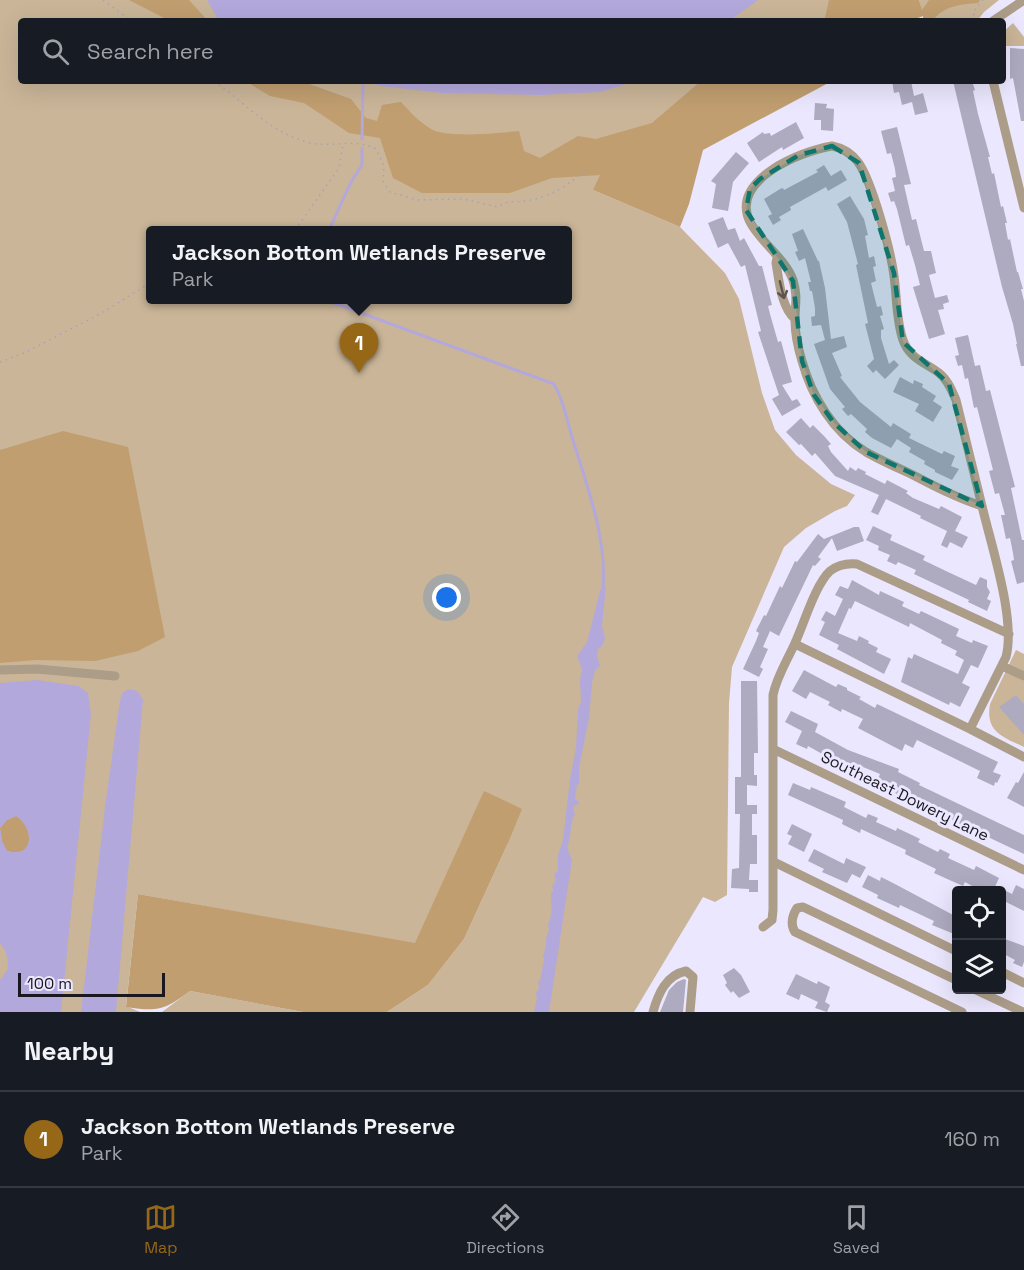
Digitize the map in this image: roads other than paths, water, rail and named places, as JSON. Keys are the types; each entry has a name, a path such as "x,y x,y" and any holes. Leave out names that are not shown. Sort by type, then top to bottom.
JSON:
{"street":[{"path":"997,18 1024,0"},
{"path":"994,84 1024,208"},
{"path":"970,729 1002,666 1009,646 1009,634 998,574 982,506 956,400 949,384 940,374 917,360 903,342 894,273 865,174 859,163 846,151 832,146 799,155 760,179 750,189 746,198 746,210 750,221 777,258 788,268 793,281 797,310 795,319 802,361 814,395 824,411 849,439 866,452 961,499 982,506"},
{"path":"763,927 772,920 773,695 776,680 827,574 832,569 848,563 868,568 1009,634"},
{"path":"795,644 1024,757"},
{"path":"1002,666 1024,676"},
{"path":"0,670 37,669 115,676"},
{"name":"Southeast Dowery Lane","path":"773,748 1024,870"},
{"path":"774,862 952,949"},
{"path":"952,978 803,907 797,908 794,913 792,920 795,932 963,1012"},
{"path":"653,1012 668,981 674,975 686,971 693,977 690,1012"},
{"path":"1006,974 1024,983"},
{"path":"985,994 1023,1012"}],"waterway":[{"path":"362,139 363,84"},
{"path":"331,226 351,182 362,165 362,148"},
{"path":"337,304 554,384 562,403 595,512 602,550 603,589"}],"place":[{"name":"Jackson Bottom Wetlands Preserve","path":"359,373"}]}
